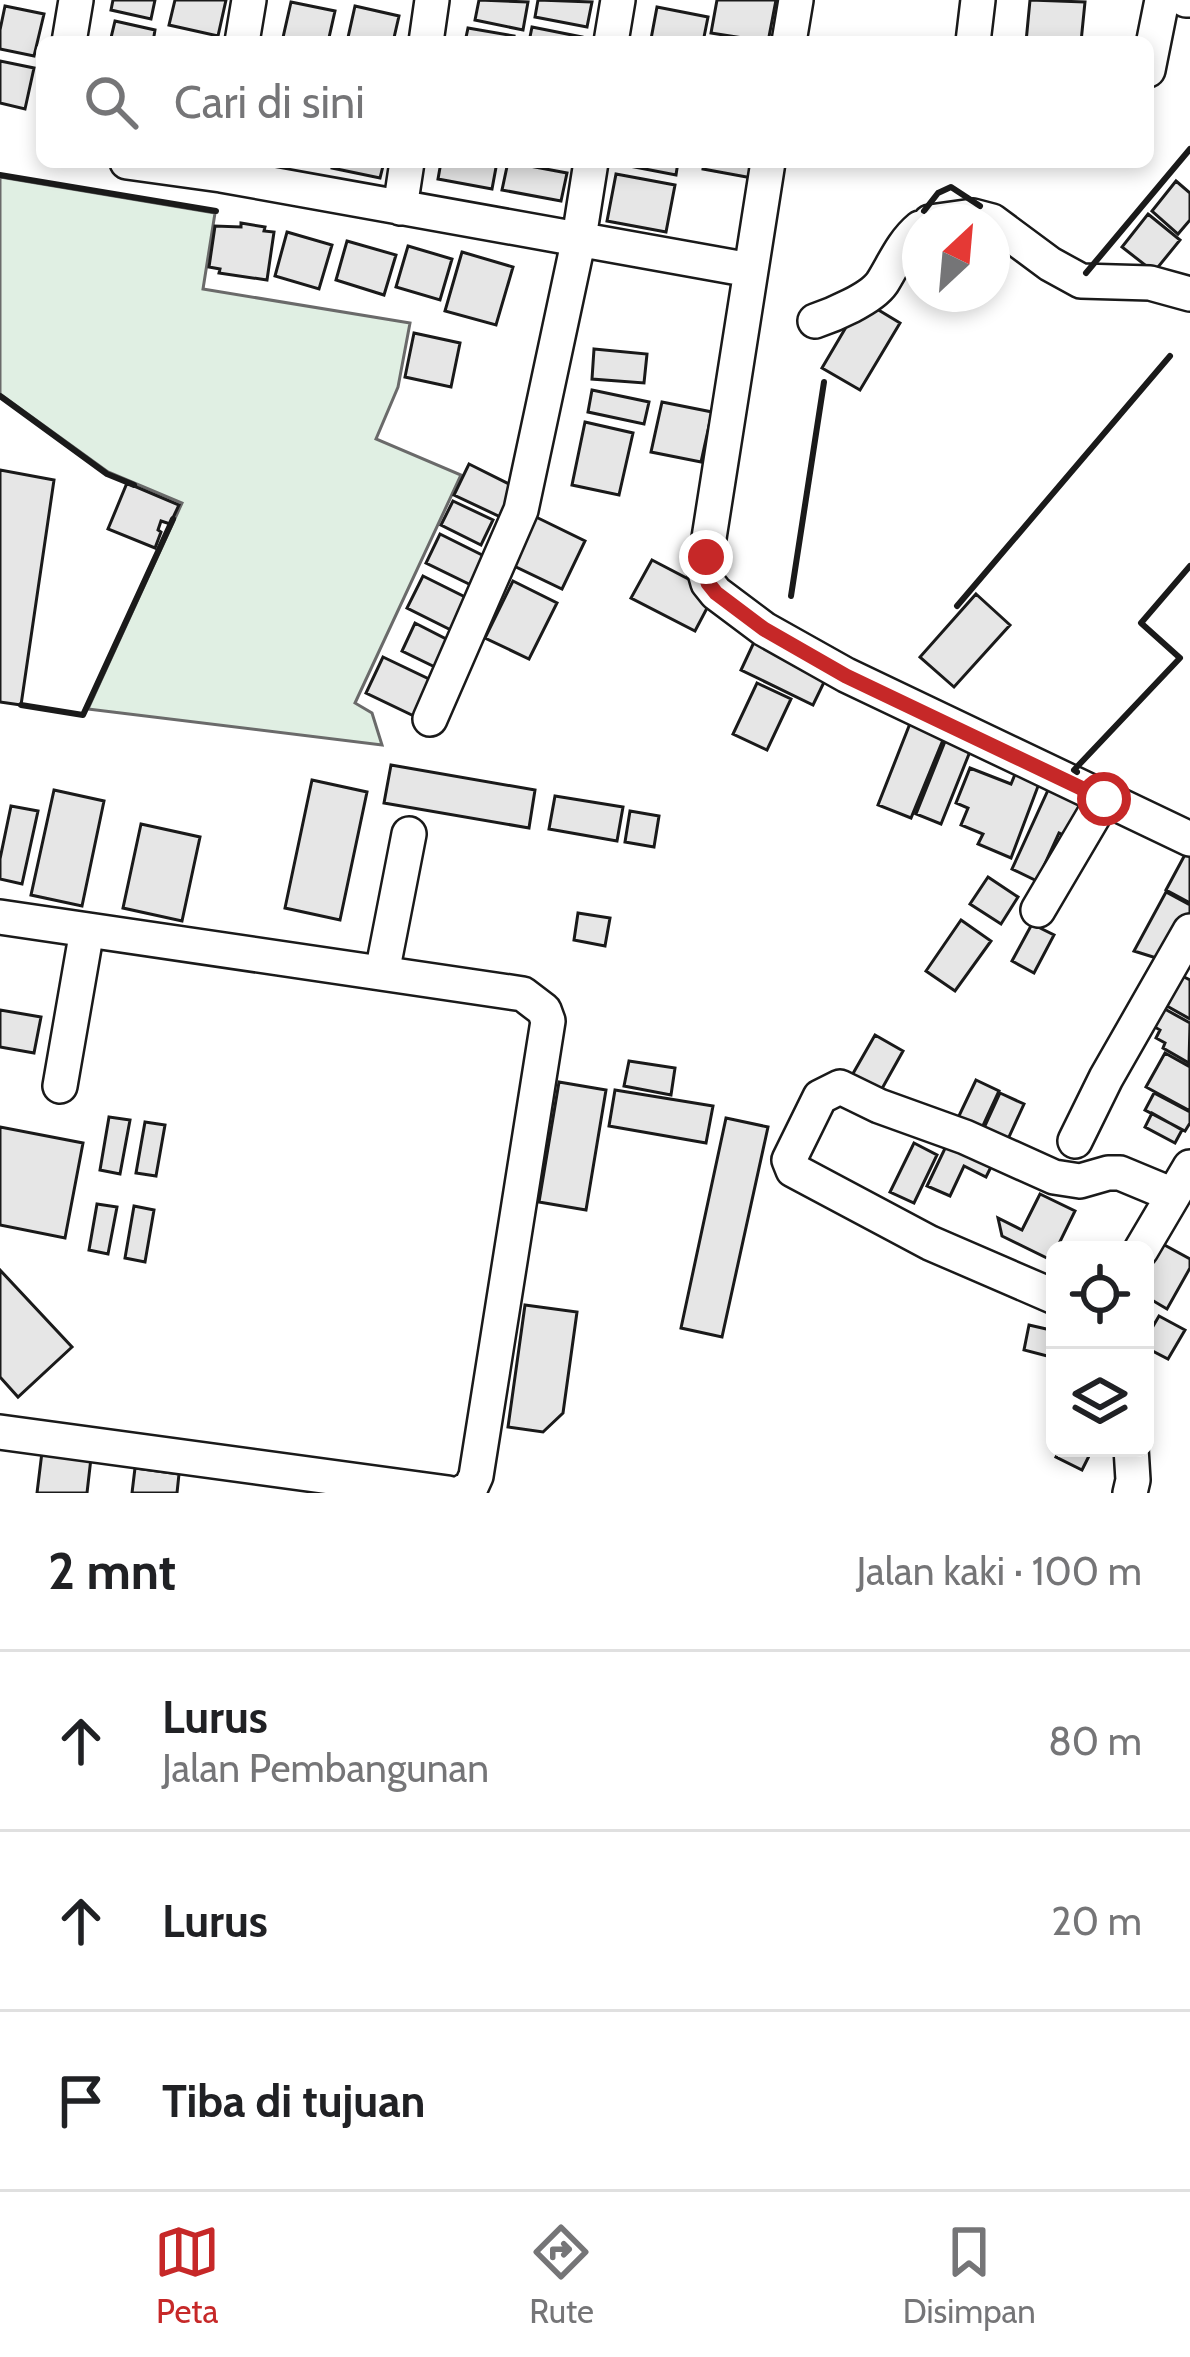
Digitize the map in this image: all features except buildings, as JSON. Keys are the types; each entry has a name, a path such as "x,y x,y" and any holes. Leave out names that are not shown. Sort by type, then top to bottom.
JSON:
{"street":[{"path":"70,36 76,0"},
{"path":"243,36 249,0"},
{"path":"426,36 432,0"},
{"path":"612,36 618,0"},
{"path":"790,36 796,0"},
{"path":"974,36 978,0"},
{"path":"1154,40 1162,0"},
{"path":"400,208 406,168"},
{"path":"430,719 521,510 590,168"},
{"path":"767,168 704,569 708,583 764,629 846,676 1190,839"},
{"path":"222,169 400,208 750,270"},
{"path":"1010,235 1050,265 1082,281 1150,284 1190,294"},
{"path":"815,321 879,289 902,248"},
{"path":"1038,910 1104,799"},
{"path":"382,973 409,834"},
{"path":"0,917 523,994 544,1010 548,1021 476,1476 461,1493"},
{"path":"59,1086 87,930"},
{"path":"1076,1142 1106,1078 1190,932"},
{"path":"1046,1294 930,1243 793,1170 789,1160 820,1097 840,1088 1054,1177 1080,1181 1108,1173 1182,1181 1146,1241"},
{"path":"0,1432 448,1493"},
{"path":"1130,1493 1132,1457"}],"green space":[{"path":"0,177 215,213 203,289 410,323 398,387 376,439 461,475 355,703 372,713 382,745 88,709 182,503 108,472 0,394"}],"wall":[{"path":"1086,273 1190,149"},
{"path":"0,175 216,211"},
{"path":"929,204 951,187 977,204"},
{"path":"957,606 1170,356"},
{"path":"791,596 824,382"},
{"path":"0,396 107,474 134,485"},
{"path":"21,705 83,715 173,519"},
{"path":"1077,772 1074,770 1180,658 1141,623 1190,566"}],"route":[{"path":"706,557 704,569 716,593 764,629 846,676 1104,799"}]}
